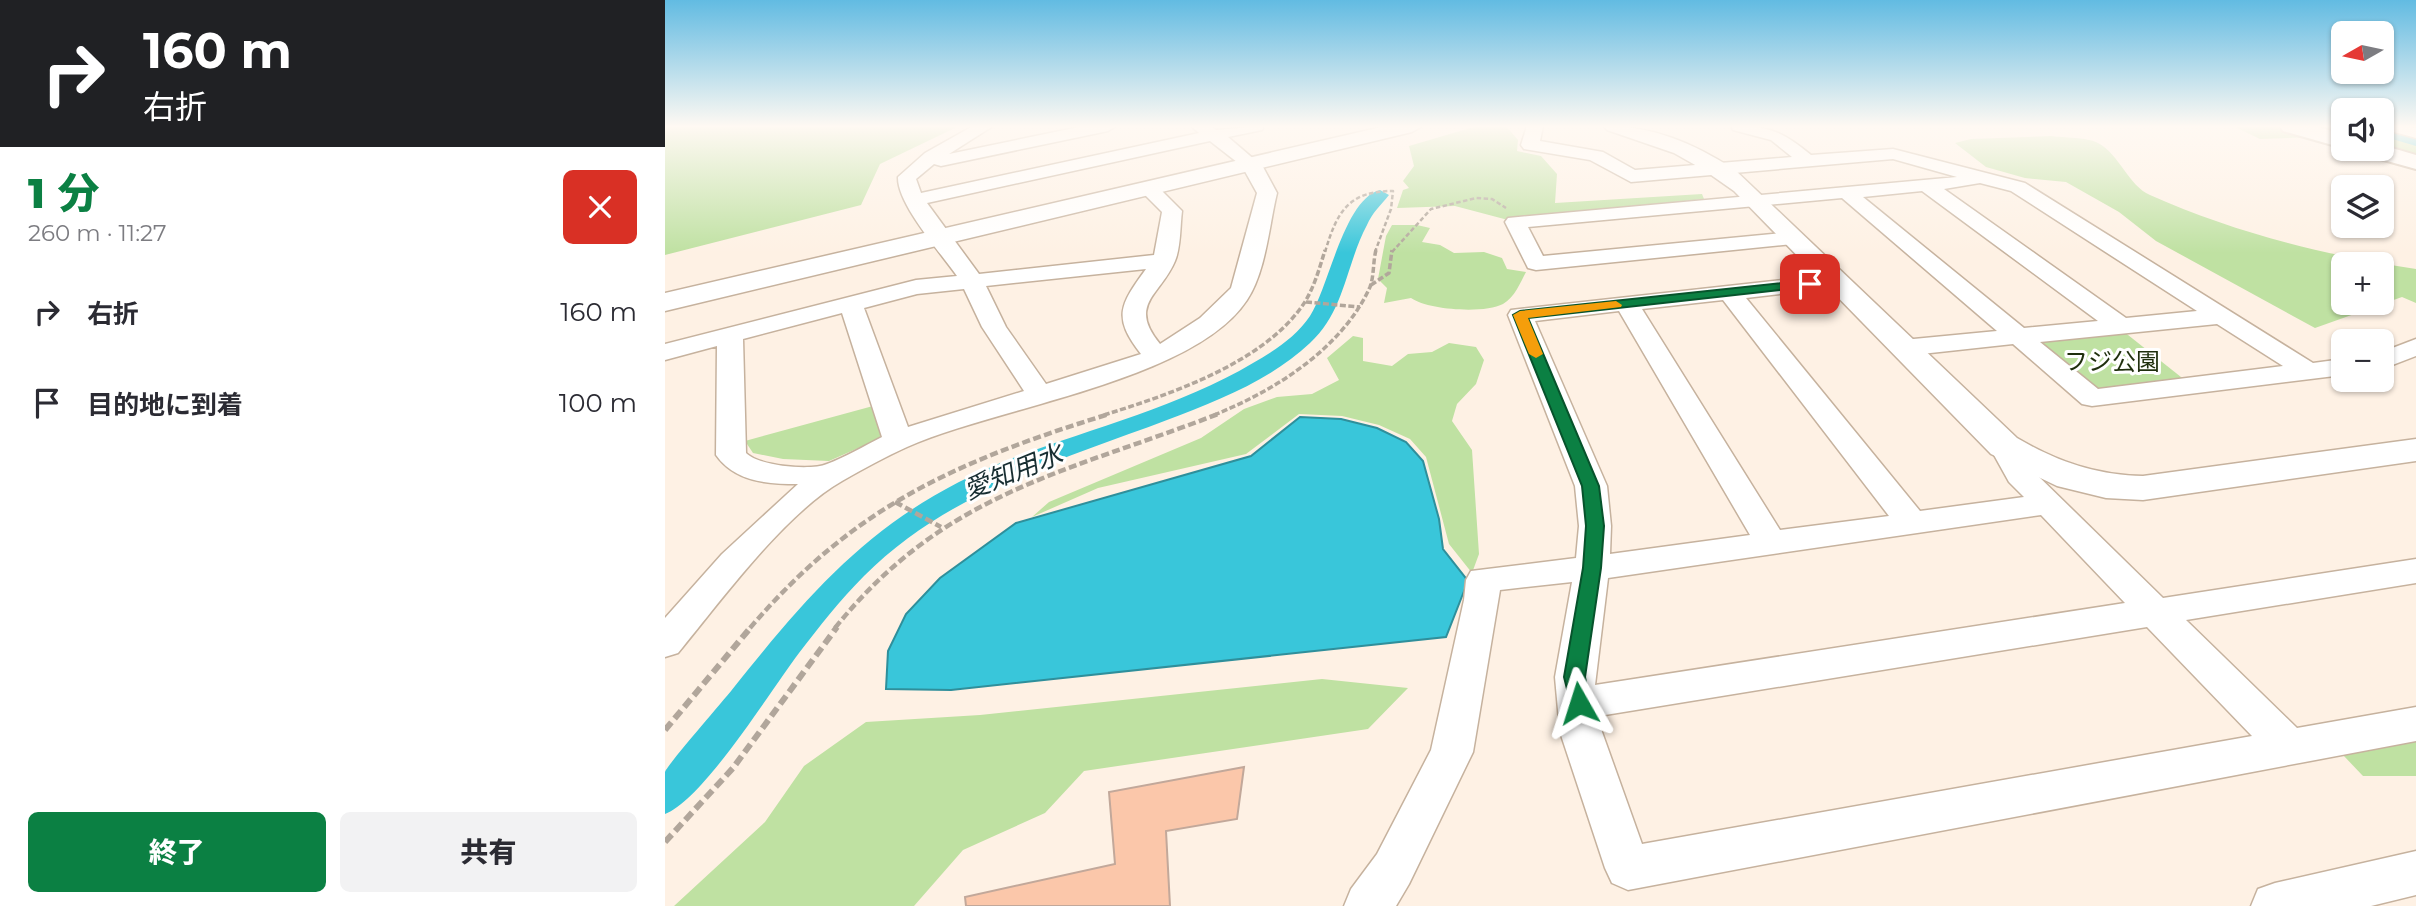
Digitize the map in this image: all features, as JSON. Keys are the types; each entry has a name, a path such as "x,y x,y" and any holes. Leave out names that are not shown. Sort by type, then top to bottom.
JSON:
{"street":[{"path":"916,168 907,177 916,200 971,279 994,327 1040,395"},
{"path":"916,200 1049,168"},
{"path":"665,302 1233,168"},
{"path":"665,643 680,610 788,508 828,476 898,440 1157,357 1209,323 1243,288 1267,193 1263,178 1255,168"},
{"path":"1623,168 1632,176 1717,168"},
{"path":"1720,168 2004,446 2031,463 2081,482 2112,489 2156,487 2416,450"},
{"path":"1948,168 2018,187 2310,372"},
{"path":"1793,238 1536,263 1515,222 1989,179"},
{"path":"1926,185 2119,325"},
{"path":"1148,188 1172,211 1164,261 1138,297 1133,317 1137,332 1157,357"},
{"path":"1846,192 2092,398 2331,369"},
{"path":"665,352 916,287 971,279 1164,261"},
{"path":"1837,281 1520,315 1591,486 1595,526 1592,568 1574,677 1581,733 1628,868 2416,724"},
{"path":"1729,292 1911,522"},
{"path":"852,303 898,440"},
{"path":"1626,303 1770,541"},
{"path":"1903,348 2221,316"},
{"path":"730,335 731,456 738,465 766,474 828,476"},
{"path":"2394,357 2416,347"},
{"path":"2004,446 2021,475 2048,504 2289,747"},
{"path":"1369,906 1393,869 1453,752 1482,600 1483,579 1592,568 2048,504"},
{"path":"1579,703 2416,571"},
{"path":"2275,906 2416,873"}],"path":[{"path":"665,730 771,604 816,558 894,502 938,475 983,455 1142,403 1208,376 1259,346 1295,316 1305,302 1344,205 1362,193 1376,189 1393,191 1395,198 1384,219 1369,274 1371,285"},
{"path":"665,842 732,770 859,601 900,559 941,527 1023,484 1194,425 1273,386 1305,366 1331,344 1360,307 1371,285 1389,273 1392,250 1420,218 1437,205 1465,199 1492,199 1506,208 1515,222"},
{"path":"1305,302 1360,307"},
{"path":"894,502 941,527"}],"green space":[{"path":"665,168 878,168 861,205 665,255"},
{"path":"1412,168 1552,168 1557,174 1555,203 1702,194 1704,199 1508,220 1455,206 1397,208 1403,190 1409,188 1403,181"},
{"path":"1991,168 2123,168 2143,191 2182,209 2281,241 2331,253 2331,315 2351,315 2315,328 2156,241 2119,212 2066,182 2025,178"},
{"path":"1392,225 1430,228 1422,242 1440,245 1454,253 1484,252 1502,258 1507,269 1526,272 1511,298 1494,307 1470,310 1443,308 1411,298 1384,303 1387,288 1378,279 1386,236"},
{"path":"2394,265 2416,269 2416,303 2402,297 2394,300"},
{"name":"フジ公園","path":"2123,331 2186,381 2096,391 2038,344 2040,339"},
{"path":"1353,336 1363,338 1363,361 1392,366 1408,354 1432,352 1449,343 1476,347 1484,360 1476,384 1457,404 1452,421 1472,450 1479,554 1472,573 1449,544 1426,457 1410,439 1379,425 1342,416 1299,414 1246,454 1098,488 1032,517 1049,502 1201,438 1244,409 1277,397 1312,394 1339,380 1327,358"},
{"path":"873,406 881,438 829,461 783,459 753,453 745,441"},
{"path":"1322,679 1408,688 1368,729 1084,771 1045,813 963,850 914,906 674,906 765,822 804,766 866,722 980,715"},
{"path":"2416,740 2416,776 2363,776 2343,755"}],"water":[{"path":"1300,417 1341,419 1377,428 1406,442 1423,461 1439,519 1443,549 1468,581 1446,637 951,690 886,689 888,651 906,614 940,578 1016,523 1251,456"}],"building":[{"path":"1244,767 1237,819 1166,831 1170,906 966,906 965,897 1115,864 1109,792"}],"waterway":[{"name":"愛知用水","path":"665,797 698,760 820,605 853,569 890,537 931,508 989,478 1175,408 1226,386 1290,349 1318,321 1336,284 1357,226 1380,195"}],"slow traffic":[{"path":"1536,354 1520,315 1616,305"}],"route":[{"path":"1579,703 1574,677 1592,568 1595,526 1591,486 1520,315 1810,284"}]}
